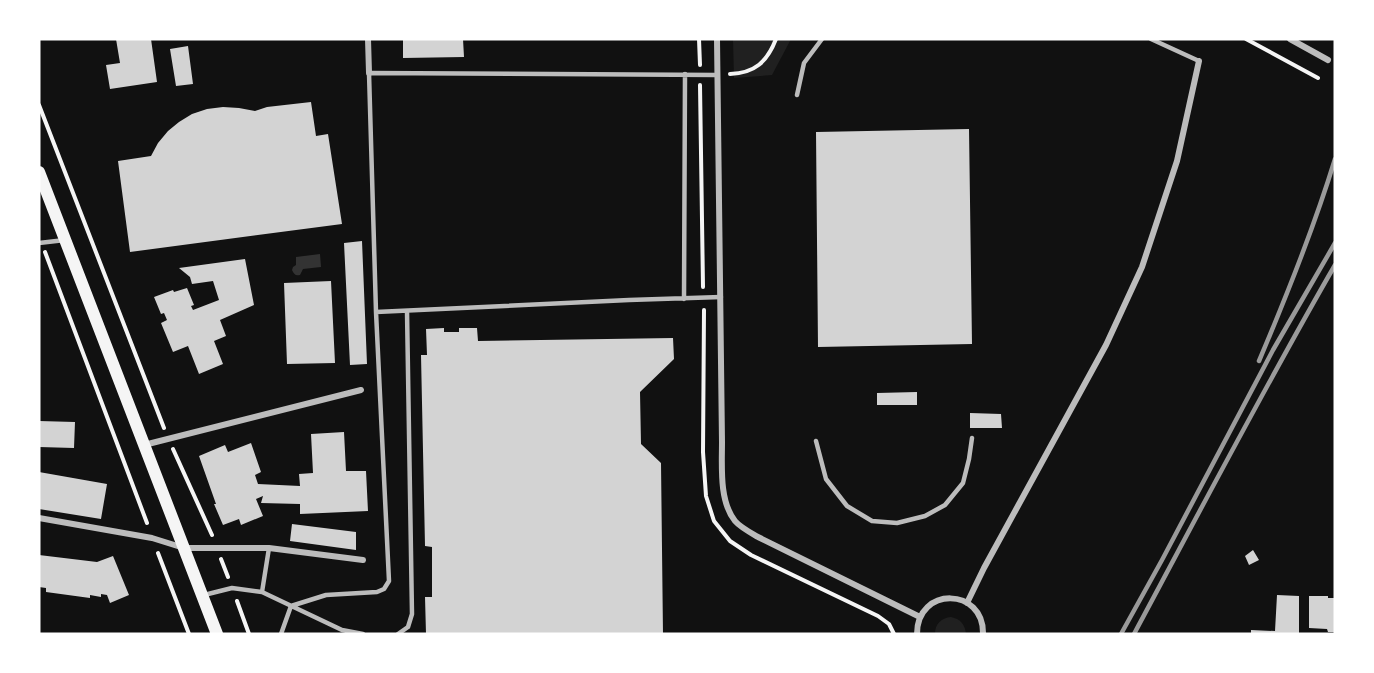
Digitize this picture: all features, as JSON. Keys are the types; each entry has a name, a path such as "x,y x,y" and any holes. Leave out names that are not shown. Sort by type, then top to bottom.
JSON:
{"main road":[{"path":"39,172 217,634"}],"street":[{"path":"368,39 369,73"},
{"path":"717,39 723,480 726,502 735,522 758,537 920,617"},
{"path":"1290,39 1328,60"},
{"path":"967,603 1106,345 1143,267 1177,161 1199,61"},
{"path":"144,445 361,390"},
{"path":"39,518 152,538 184,548 269,548 363,560"},
{"path":"917,634 920,617 928,606 940,600 952,598 967,603 979,615 983,634"}],"lane":[{"path":"797,95 804,63 822,39"},
{"path":"1151,39 1199,61"},
{"path":"291,606 326,595 377,592 384,589 389,581 376,312 369,73 717,75"},
{"path":"684,299 685,74"},
{"path":"40,243 65,240"},
{"path":"376,312 721,297"},
{"path":"398,634 408,627 412,614 407,311"},
{"path":"816,441 826,479 847,506 872,521 897,523 925,516 945,505 963,483 972,438"},
{"path":"262,592 269,548"},
{"path":"202,596 232,588 262,592 342,630 363,634"},
{"path":"281,634 291,606"}],"path":[{"path":"717,75 741,74 753,70 763,62 776,39"},
{"path":"1246,39 1318,78"},
{"path":"39,105 169,439 213,539"},
{"path":"40,243 189,634"},
{"path":"241,612 249,634"}],"shaded area":[{"path":"733,39 791,39 772,75 734,78"},
{"path":"320,254 321,267 303,269 300,275 294,274 292,270 296,265 296,257"},
{"path":"951,617 962,622 966,634 935,634 939,622"}],"building":[{"path":"116,39 151,39 157,82 110,89 106,65 120,63"},
{"path":"403,39 463,39 464,57 403,58"},
{"path":"188,46 193,84 176,86 170,49"},
{"path":"311,102 316,136 328,134 342,224 130,252 118,161 151,156 168,131 192,114 207,109 223,107 255,111 267,107"},
{"path":"969,129 972,344 818,347 816,132"},
{"path":"362,241 367,364 350,365 344,243"},
{"path":"245,259 254,305 220,320 226,336 214,341 223,364 199,374 188,346 173,352 161,323 167,320 164,313 161,314 154,297 187,288 194,305 191,306 193,310 219,300 213,281 192,284 190,277 179,268"},
{"path":"331,281 335,363 287,364 284,283"},
{"path":"444,328 444,332 459,332 459,328 477,328 478,341 673,338 674,359 640,392 641,444 661,463 663,634 426,634 425,597 432,597 432,547 425,546 421,355 427,355 426,329"},
{"path":"917,392 917,405 877,405 877,393"},
{"path":"970,413 1001,414 1002,428 970,428"},
{"path":"39,421 75,422 74,448 39,447"},
{"path":"344,432 346,471 366,471 368,511 300,514 300,504 261,503 263,496 256,499 263,516 241,525 239,519 223,525 199,456 225,445 228,452 251,443 261,472 255,475 258,484 300,486 299,474 313,473 311,434"},
{"path":"39,472 107,484 101,519 39,509"},
{"path":"292,524 356,532 356,550 290,541"},
{"path":"1253,550 1259,560 1249,565 1245,556"},
{"path":"39,555 97,562 113,556 129,595 110,603 107,595 101,594 101,597 90,595 90,598 46,592 46,588 39,587"},
{"path":"1277,595 1299,596 1299,634 1251,634 1251,630 1275,631"},
{"path":"1309,596 1335,598 1335,632 1309,628"}],"railway":[{"path":"1259,361 1300,261 1335,159"},
{"path":"1121,634 1273,350 1335,243"},
{"path":"1134,634 1258,402 1335,265"}]}
